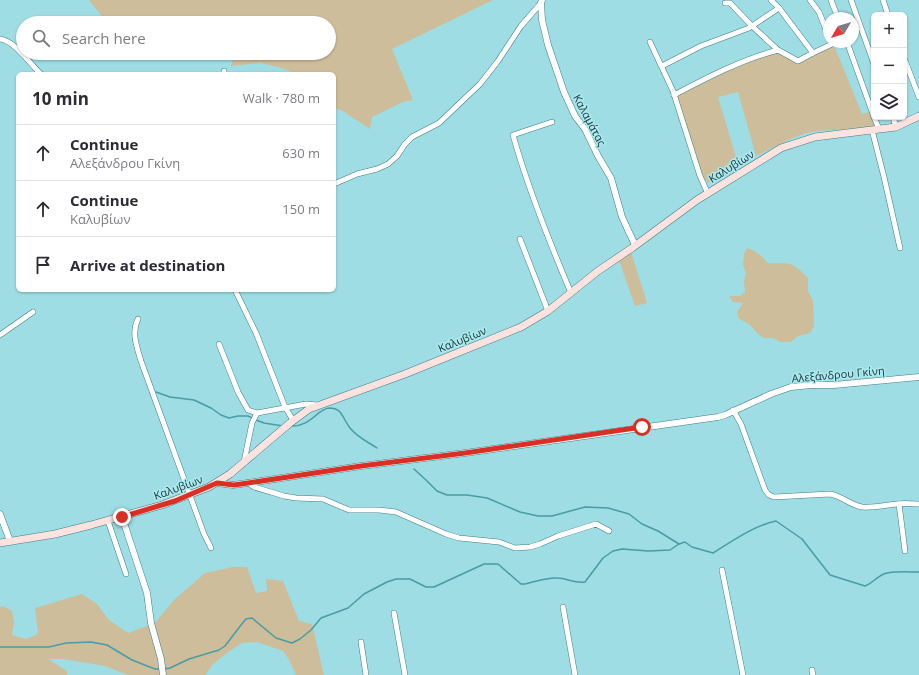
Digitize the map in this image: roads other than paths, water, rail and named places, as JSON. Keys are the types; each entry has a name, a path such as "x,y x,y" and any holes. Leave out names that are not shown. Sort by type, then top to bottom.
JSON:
{"main road":[{"name":"Καλυβίων","path":"0,543 55,534 108,521 162,505 217,483 244,462 291,421 318,405 405,374 522,327 548,310 598,271 708,194 780,148 815,137 896,127 917,118"}],"street":[{"path":"771,0 779,8 812,53"},
{"path":"810,0 819,12 823,22"},
{"path":"831,0 836,12"},
{"path":"851,0 871,56"},
{"path":"883,0 887,12"},
{"path":"336,183 357,174 377,169 388,164 397,156 412,137 439,123 480,84 498,61 521,26 542,1"},
{"name":"Καλαμάτας","path":"542,1 542,20 548,45 564,92 575,116 585,129 611,178 622,217 636,245"},
{"path":"724,3 730,3 778,50 798,61 823,48"},
{"path":"662,66 701,46 752,26 779,8"},
{"path":"0,39 5,39 16,48"},
{"path":"650,42 674,95 700,176 708,194"},
{"path":"849,48 871,109"},
{"path":"674,95 712,75 778,50"},
{"path":"27,60 38,72"},
{"path":"907,66 919,97"},
{"path":"874,120 884,177 900,248"},
{"path":"894,120 896,127"},
{"path":"552,122 512,135 537,210 571,293"},
{"path":"520,239 548,310"},
{"path":"237,292 256,333 291,421"},
{"path":"0,335 33,312"},
{"path":"138,319 134,326 135,340 141,361 204,534 211,548"},
{"path":"218,344 244,405 248,410 256,415 285,407 306,404 318,405"},
{"name":"Αλεξάνδρου Γκίνη","path":"217,483 234,485 725,416 733,410 791,387 834,385 919,377"},
{"path":"733,410 741,424 769,495 774,497 830,494 837,495 853,505 861,507 919,504"},
{"path":"244,462 252,423 256,415"},
{"path":"248,483 254,487 284,496 323,499 350,510 379,510 396,512 459,538 499,542 515,548 530,547 596,524 609,531"},
{"path":"899,504 905,551"},
{"path":"0,514 10,541"},
{"path":"122,517 148,593 151,623 161,659 163,674"},
{"path":"108,521 126,574"},
{"path":"722,570 743,675"},
{"path":"563,607 574,675"},
{"path":"394,613 405,675"},
{"path":"360,642 366,675"}],"waterway":[{"path":"156,392 170,397 194,400 229,418 238,416 248,416 252,418"},
{"path":"291,426 304,424 321,411 333,408 340,412 356,434 377,448"},
{"path":"256,420 283,426"},
{"path":"414,469 437,491 447,495 467,495 487,498 520,512 538,516 552,516 585,507 608,508 629,514 642,524 658,531 679,544"},
{"path":"165,669 189,659 219,650 225,646 246,619 252,618 276,638 292,643 300,639 311,630 321,618 348,608 364,594 396,579 410,579 426,587 434,587 484,564 498,564 521,584 553,578 585,582 603,558 613,551 622,549 648,551 670,550 685,542 692,547 713,553 751,530 776,521 802,539 830,575 865,586 881,575 887,573 919,572"},
{"path":"0,647 49,647 66,643 91,642 107,645 132,660 155,669 161,669"}]}
